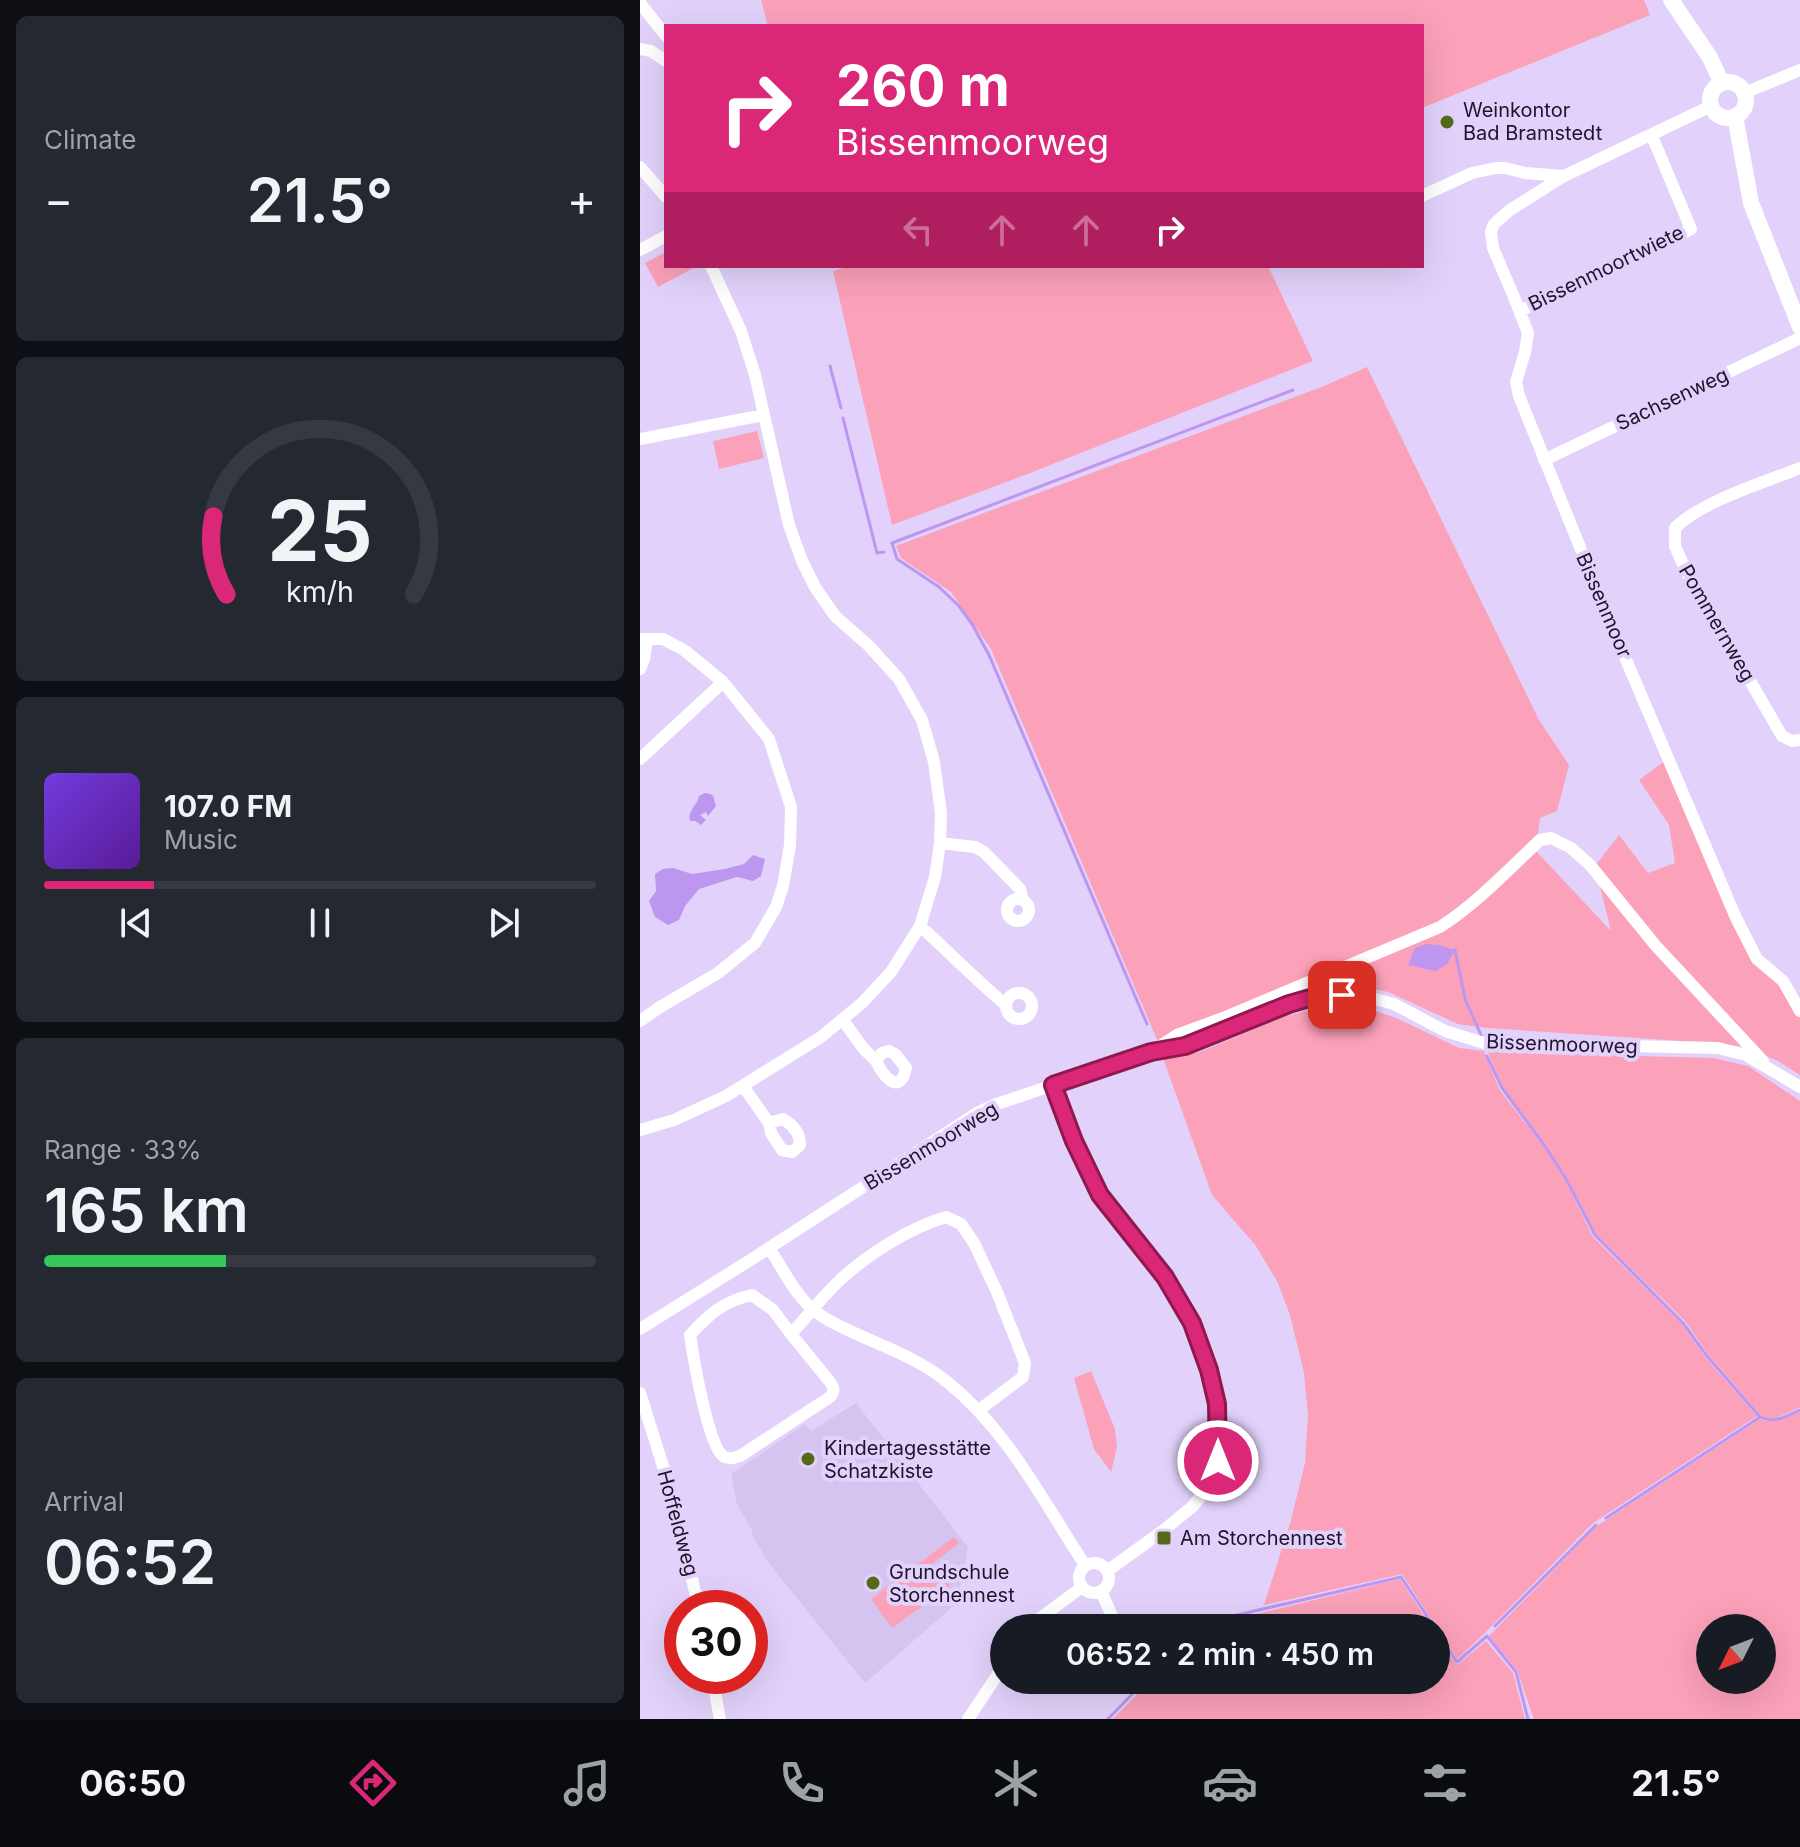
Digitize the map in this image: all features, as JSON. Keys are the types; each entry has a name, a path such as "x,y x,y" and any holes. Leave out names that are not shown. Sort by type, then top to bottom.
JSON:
{"street":[{"path":"1671,0 1709,56 1722,83"},
{"path":"640,3 664,33"},
{"path":"640,49 651,51 664,60"},
{"path":"1744,93 1800,70"},
{"path":"1722,83 1737,85 1744,93 1745,104 1735,116 1719,115 1711,106 1713,90 1722,83"},
{"name":"Bissenmoor","path":"1711,106 1564,176 1500,219 1491,232 1493,248 1528,333 1516,382 1544,460 1736,918 1757,959 1783,981 1800,1011"},
{"path":"1735,116 1751,203 1800,327"},
{"name":"Bissenmoortwiete","path":"1520,311 1691,229 1652,136"},
{"path":"640,167 664,195"},
{"name":"Bissenmoor","path":"1424,195 1472,173 1505,168 1564,176"},
{"path":"1525,173 1533,196"},
{"path":"640,250 664,237"},
{"path":"640,1130 674,1120 726,1096 843,1020 891,972 920,926 935,877 940,843 941,813 934,762 922,720 899,679 868,645 835,616 802,561 789,525 755,375 741,331 712,268"},
{"name":"Sachsenweg","path":"1544,460 1800,338"},
{"path":"640,439 764,415"},
{"name":"Pommernweg","path":"1800,468 1726,498 1685,518 1675,528 1675,546 1685,569 1782,736 1792,741 1800,740"},
{"path":"640,669 644,659 644,639 663,639 684,650 723,682 769,739 791,807 790,845 783,886 776,907 755,943 718,973 640,1021"},
{"path":"640,759 723,682"},
{"path":"1151,1052 1177,1035 1440,927 1480,896 1540,840 1551,838 1571,848 1590,865 1656,946 1773,1072"},
{"path":"940,843 975,847 984,852 1020,889 1023,900"},
{"path":"920,926 1006,1005"},
{"name":"Bissenmoorweg","path":"640,1329 977,1113 1151,1052 1185,1046 1289,1004 1324,994 1360,995 1394,1004 1445,1031 1484,1043 1718,1048 1746,1055 1800,1087"},
{"path":"843,1020 876,1061"},
{"path":"1053,1085 1074,1141 1100,1195 1165,1277 1192,1323 1217,1404 1218,1461 1209,1487 1192,1507 1107,1571"},
{"path":"743,1086 769,1123"},
{"path":"791,1334 836,1283 856,1266 903,1236 946,1217 961,1224 974,1243 1025,1363 1023,1377 979,1410"},
{"path":"769,1248 812,1310 907,1356 943,1379 979,1410 1019,1461 1085,1565"},
{"path":"752,1295 773,1310 791,1334 830,1382 833,1393 740,1456 732,1459 724,1457 719,1453 709,1428 690,1335 706,1318 734,1299 752,1295"},
{"name":"Hoffeldweg","path":"640,1393 669,1485 695,1590"},
{"path":"1095,1562 1107,1571 1108,1582 1101,1591 1091,1593 1082,1587 1079,1573 1085,1565 1095,1562"},
{"path":"1046,1614 1082,1587"},
{"path":"1101,1591 1111,1614"},
{"path":"968,1719 990,1686"},
{"path":"715,1694 720,1719"}],"shaded area":[{"path":"761,0 1644,0 1650,15 1424,107 1424,24 767,24"},
{"path":"664,253 664,268 693,268 658,287 645,263"},
{"path":"843,268 1269,268 1313,361 892,525 833,271"},
{"path":"1367,367 1539,720 1569,765 1557,811 1540,818 1536,851 1611,931 1595,866 1619,835 1648,873 1675,863 1669,825 1639,780 1666,760 1734,921 1781,982 1800,1016 1800,1075 1778,1061 1745,1047 1458,1024 1388,992 1347,983 1268,1007 1188,1043 1161,1049 991,649 951,592 901,558 896,546 1324,386"},
{"path":"757,431 764,458 719,469 713,441"},
{"path":"705,793 713,795 716,806 708,816 706,812 700,815 706,820 701,825 690,821 689,817 699,796"},
{"path":"753,855 765,859 761,876 753,881 737,877 699,889 685,906 679,920 668,925 655,917 649,901 656,891 655,874 673,868 692,874 725,869 744,864"},
{"path":"1426,944 1455,950 1447,964 1436,971 1408,965 1415,948"},
{"path":"1357,1005 1394,1017 1459,1048 1484,1051 1499,1089 1564,1178 1593,1237 1681,1323 1706,1358 1757,1416 1593,1523 1457,1659 1450,1648 1450,1614 1428,1614 1402,1574 1264,1605 1305,1463 1308,1416 1304,1373 1290,1315 1278,1283 1256,1246 1212,1195 1163,1058 1200,1052 1286,1016 1321,1007"},
{"path":"1488,1052 1714,1058 1748,1066 1800,1101 1800,1407 1777,1417 1762,1417 1708,1354 1685,1321 1596,1234 1566,1176 1502,1086"},
{"path":"1091,1371 1115,1429 1117,1447 1111,1472 1094,1449 1074,1378"},
{"name":"Grundschule Storchennest","path":"856,1403 968,1547 957,1603 865,1683 768,1562 737,1504 731,1474 805,1424 811,1431"},
{"path":"1800,1412 1800,1719 1534,1719 1517,1670 1489,1636 1597,1526 1760,1419 1775,1421"},
{"path":"954,1537 959,1543 933,1563 950,1586 892,1628 871,1599"},
{"path":"1400,1579 1423,1614 1257,1614"},
{"path":"1486,1641 1513,1673 1525,1719 1113,1719 1137,1694 1450,1694 1450,1655 1457,1665"}],"waterway":[{"path":"830,366 841,408"},
{"path":"1147,1024 989,655 959,606 939,587 897,559 892,543 1293,390"},
{"path":"843,418 877,553 884,552"},
{"path":"1455,950 1465,999 1481,1035"},
{"path":"1487,1056 1502,1088 1565,1177 1595,1235 1683,1323 1760,1417 1606,1518"},
{"path":"1760,1417 1775,1419 1800,1410"},
{"path":"1495,1626 1596,1525"},
{"path":"1241,1614 1401,1577 1426,1614"},
{"path":"1450,1651 1457,1662 1487,1636 1516,1672 1528,1719"},
{"path":"1108,1719 1132,1694"}],"place":[{"name":"Weinkontor Bad Bramstedt","path":"1447,122"},
{"name":"Kindertagesstätte Schatzkiste","path":"808,1459"},
{"name":"Am Storchennest","path":"1164,1538"},
{"name":"Grundschule Storchennest","path":"873,1583"}],"route":[{"path":"1218,1461 1217,1404 1192,1323 1165,1277 1100,1195 1074,1141 1053,1085 1151,1052 1200,1041 1289,1004 1324,994 1342,995"}]}
